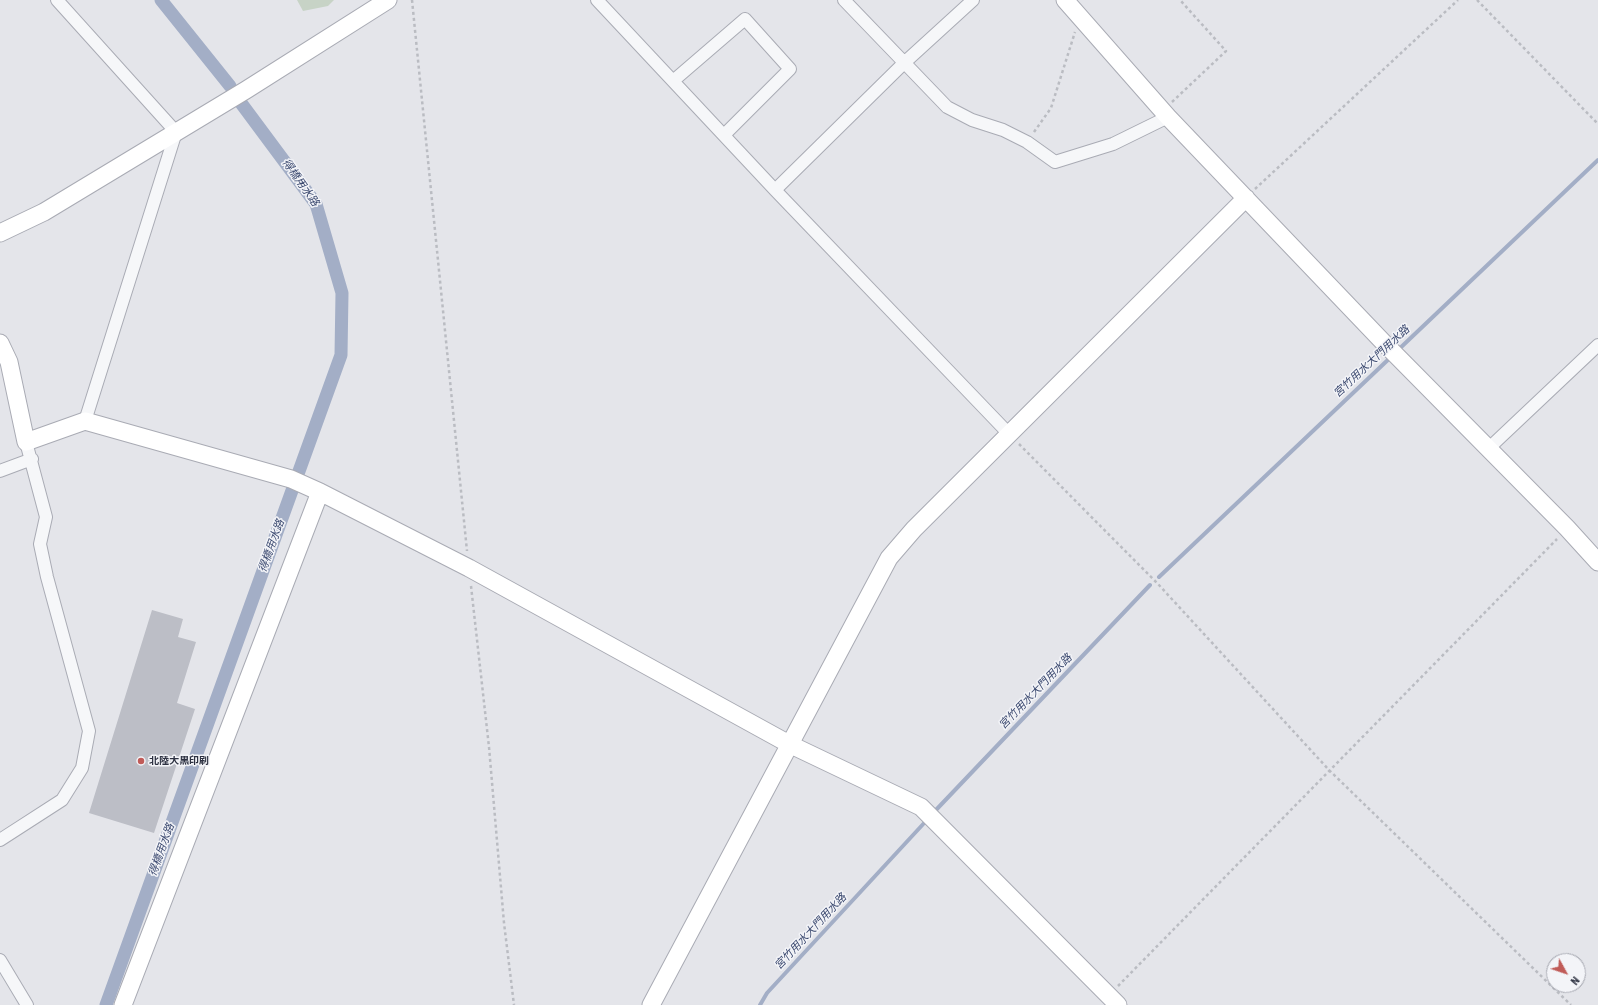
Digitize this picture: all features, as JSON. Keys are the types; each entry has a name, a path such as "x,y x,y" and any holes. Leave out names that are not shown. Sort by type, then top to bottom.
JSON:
{"street":[{"path":"57,0 176,132"},
{"path":"0,233 44,212 252,86 388,0"},
{"path":"598,0 775,190 1010,435"},
{"path":"844,0 947,107 972,120 1003,130 1027,142 1055,162 1113,144 1166,114"},
{"path":"775,190 904,63 973,0"},
{"path":"1065,0 1166,114 1384,343 1567,528 1598,562"},
{"path":"673,81 745,19 790,69 724,135"},
{"path":"84,421 176,132"},
{"path":"651,1005 889,558 914,529 1010,435 1246,198"},
{"path":"0,343 9,362 26,442 32,459 46,517 40,544 47,577 89,732 82,768 62,800 0,840"},
{"path":"1488,449 1598,345"},
{"path":"26,442 84,421 305,485 469,568 789,744 921,807 1113,1000"},
{"path":"0,472 32,459"},
{"path":"123,1005 305,485"},
{"path":"0,960 27,1005"}],"path":[{"path":"412,0 469,568 489,747 504,923 514,1005"},
{"path":"1166,114 1226,50 1180,0"},
{"path":"1246,198 1458,0"},
{"path":"1477,0 1598,124"},
{"path":"1027,142 1051,108 1080,16"},
{"path":"1010,435 1158,584 1329,770 1571,1005"},
{"path":"1113,1000 1329,770 1567,528"}],"green space":[{"path":"297,0 334,0 328,6 303,11"}],"building":[{"name":"北陸大黒印刷","path":"152,610 183,619 178,637 196,642 177,703 195,709 154,833 89,813"}],"waterway":[{"name":"得橋用水路","path":"161,0 230,86"},
{"name":"得橋用水路","path":"106,1005 341,355 342,293 316,204 238,99"},
{"name":"宮竹用水大門用水路","path":"1397,351 1598,160"},
{"name":"宮竹用水大門用水路","path":"1159,577 1392,356"},
{"name":"宮竹用水大門用水路","path":"935,811 1150,585"},
{"name":"宮竹用水大門用水路","path":"760,1005 767,993 926,821"}],"place":[{"name":"北陸大黒印刷","path":"141,761"}]}
